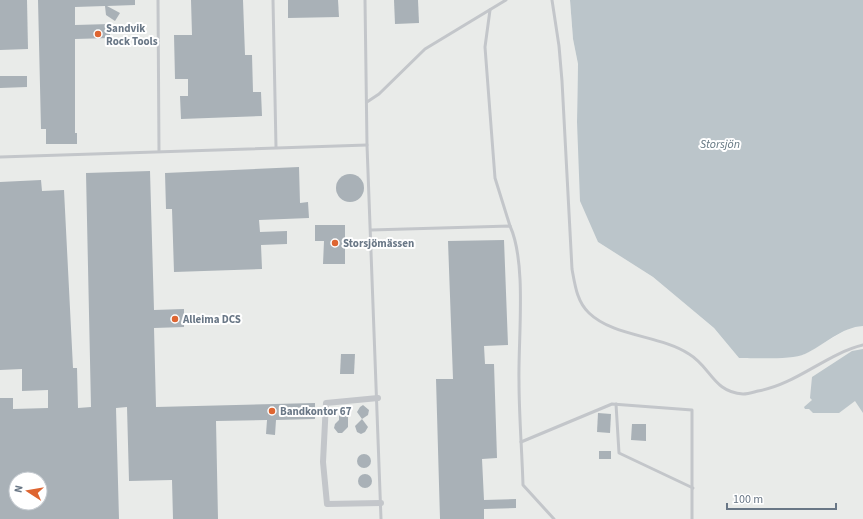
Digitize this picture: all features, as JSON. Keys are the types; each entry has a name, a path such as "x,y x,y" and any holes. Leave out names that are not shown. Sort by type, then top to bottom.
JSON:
{"street":[{"path":"378,398 326,403 323,462 327,504 381,502"}],"lane":[{"path":"158,0 159,151"},
{"path":"273,0 276,147"},
{"path":"365,0 367,145 378,398 381,519"},
{"path":"367,102 379,94 425,48 506,0"},
{"path":"552,0 559,46 562,81 572,269 577,296 589,313 606,324 663,342 690,354 720,387 743,394 764,390 790,381 851,348 863,345"},
{"path":"490,10 485,47 495,178 515,239 519,291 518,382 523,485 554,519"},
{"path":"0,157 367,145"},
{"path":"371,230 510,226"},
{"path":"521,442 612,404 692,410 692,519"},
{"path":"616,404 619,453 693,488"}],"shaded area":[{"path":"0,0 570,0 573,39 578,64 577,122 598,242 653,277 714,328 739,358 803,355 851,327 863,326 863,519 0,519"}],"water":[{"name":"Storsjön","path":"570,0 863,0 863,326 855,327 840,333 799,356 739,358 714,328 653,277 598,242 580,201 577,122 578,64 573,39"},
{"path":"863,349 863,413 855,401 839,413 813,413 809,409 805,409 804,407 812,400 810,398 812,377 852,351"}],"building":[{"path":"0,0 27,0 28,49 0,50"},
{"path":"38,0 135,0 135,5 107,6 120,13 115,21 106,15 105,6 75,7 75,25 110,24 110,38 75,39 75,133 77,133 77,144 46,144 46,129 41,129"},
{"path":"191,0 243,0 245,55 252,55 253,92 261,92 262,116 181,119 180,96 188,96 188,79 175,79 174,35 192,35"},
{"path":"288,0 338,0 339,17 288,18"},
{"path":"394,0 418,0 419,23 395,24"},
{"path":"0,76 27,76 27,87 0,88"},
{"path":"299,167 300,203 308,202 309,218 259,220 260,232 287,231 287,244 261,245 262,269 174,272 172,209 166,209 165,173"},
{"path":"150,171 154,310 184,309 184,327 154,328 156,407 315,403 315,419 276,420 275,435 266,434 267,420 216,421 218,519 173,519 172,480 129,481 127,407 116,408 119,519 0,519 0,398 13,398 13,409 48,408 48,390 22,391 22,369 0,370 0,182 41,180 42,191 64,190 73,368 77,368 78,408 91,407 86,173"},
{"path":"350,174 356,175 360,178 363,182 363,194 360,198 356,201 350,202 344,201 340,198 337,194 336,188 337,182 340,178 344,175"},
{"path":"315,225 345,225 345,264 323,264 324,241 315,241"},
{"path":"504,240 508,345 484,346 485,364 494,364 497,458 482,459 484,500 516,499 516,508 484,509 484,519 440,519 436,379 453,379 448,241"},
{"path":"341,354 355,354 354,374 340,374"},
{"path":"363,405 369,410 368,415 362,419 357,412"},
{"path":"339,412 348,412 348,427 342,433 338,433 334,428 335,424 339,420"},
{"path":"598,413 611,414 610,433 597,432"},
{"path":"362,419 368,427 365,432 361,434 357,432 355,426"},
{"path":"632,424 646,424 646,441 631,440"},
{"path":"599,451 611,451 611,459 599,459"},
{"path":"364,454 369,456 371,461 369,466 364,468 359,466 357,461 359,456"},
{"path":"365,474 370,476 372,481 370,486 365,488 360,486 358,481 360,476"}],"place":[{"name":"Sandvik Rock Tools","path":"98,34"},
{"name":"Storsjömässen","path":"335,243"},
{"name":"Alleima DCS","path":"175,319"},
{"name":"Bandkontor 67","path":"272,411"}]}
